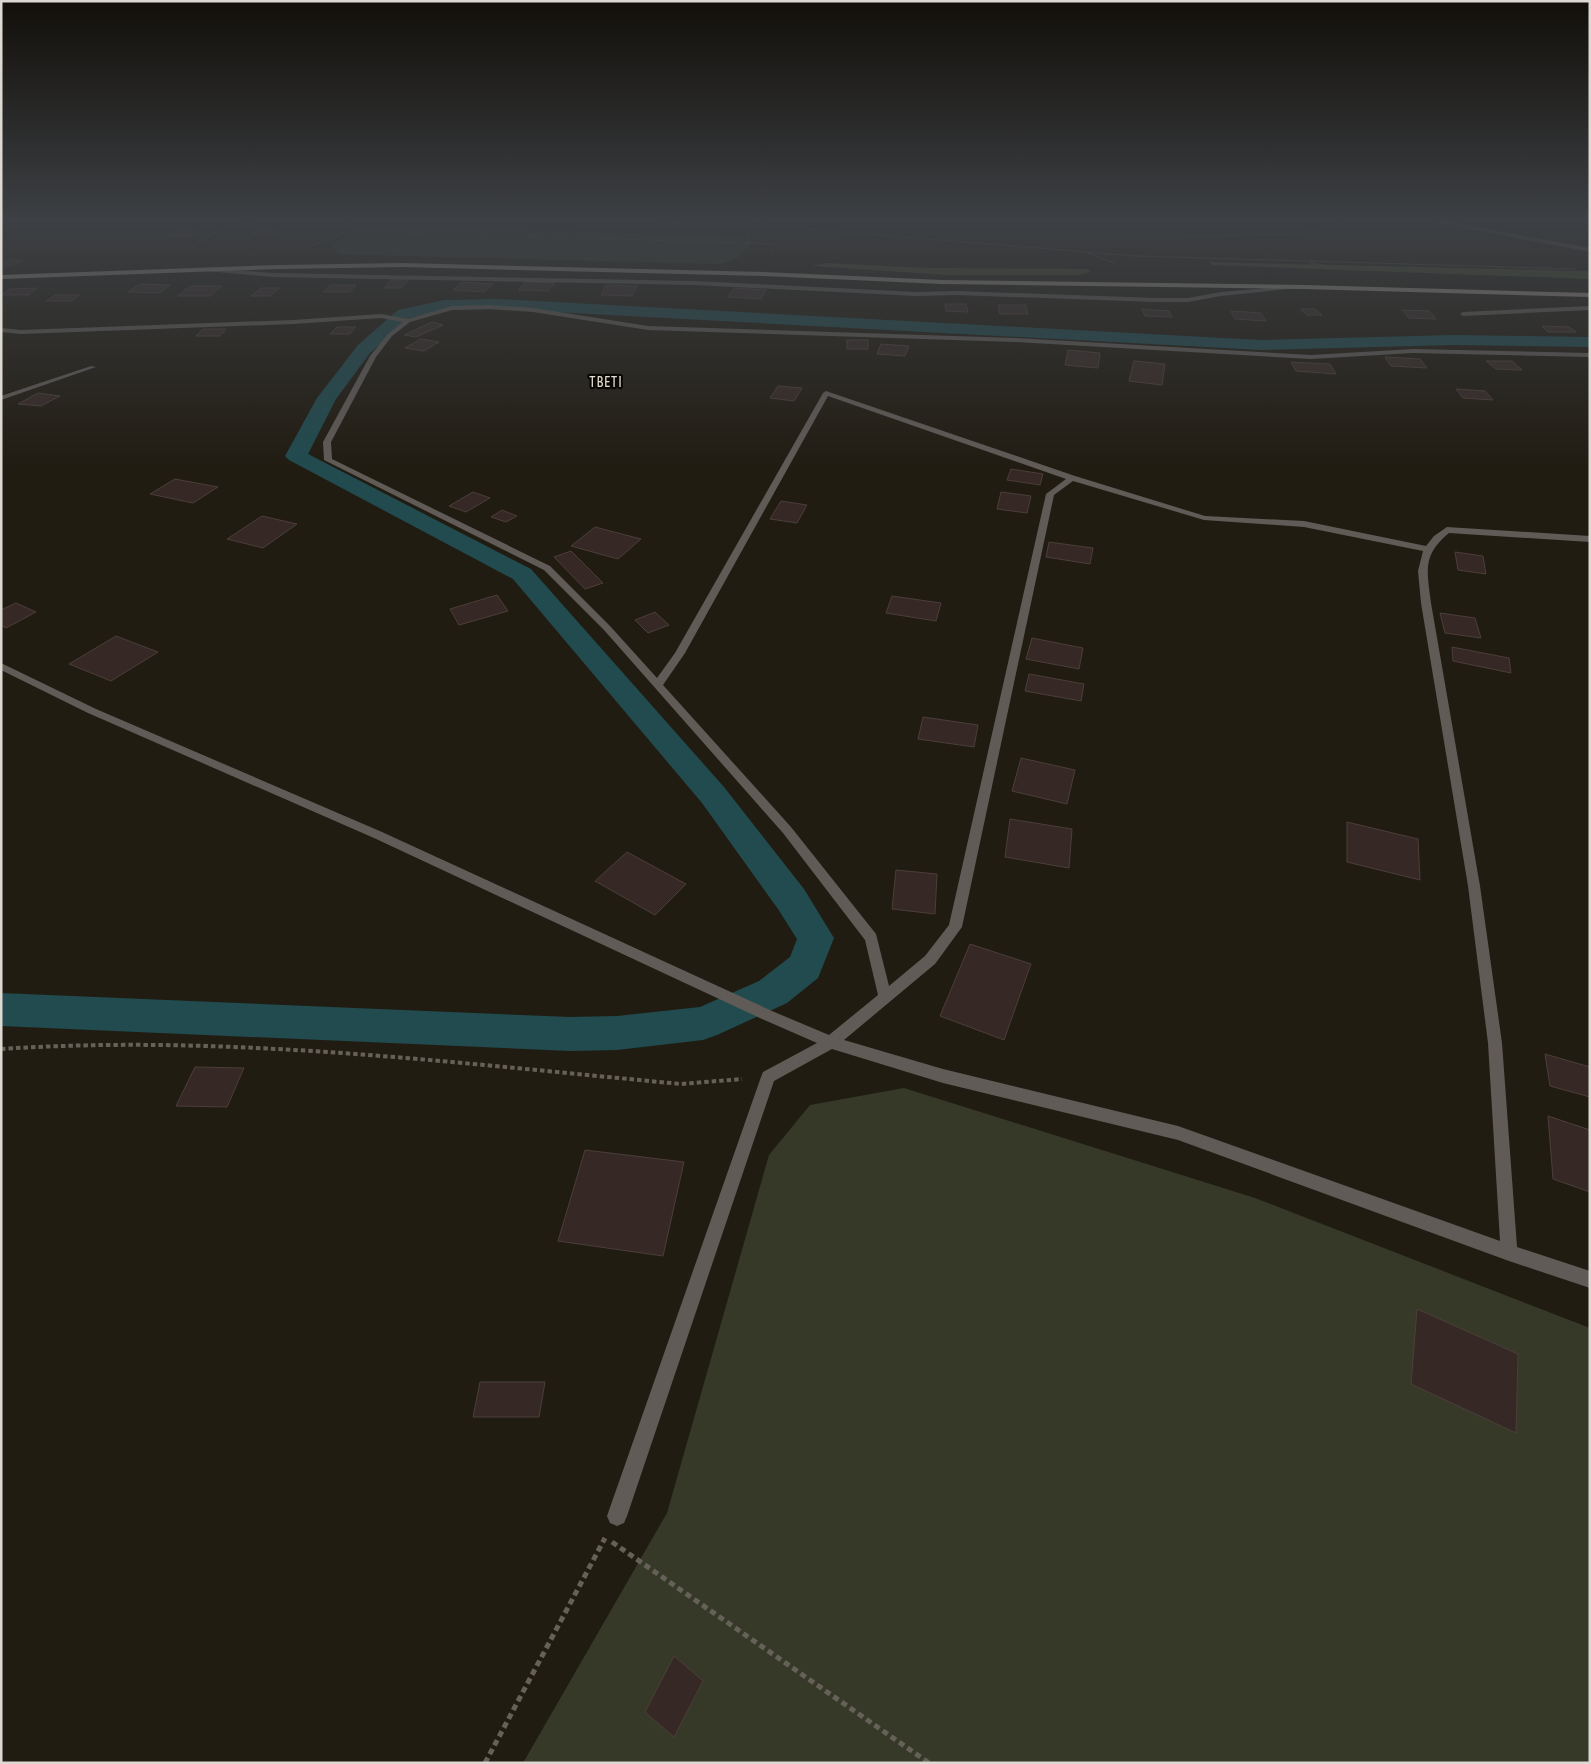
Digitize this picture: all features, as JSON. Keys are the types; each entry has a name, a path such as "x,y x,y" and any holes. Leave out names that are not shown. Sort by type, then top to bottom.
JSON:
{"street":[{"path":"885,997 870,938 787,830 607,628 547,568 328,460 327,442 373,356 390,335 408,321 452,308 489,307 533,310 648,328 1015,340 1311,357 1413,350 1590,355"},
{"path":"1463,314 1590,308"},
{"path":"1,330 31,331 264,323 381,316 408,321"},
{"path":"1,398 93,367"},
{"path":"658,685 680,653 826,393 1072,478 1204,518 1304,524 1428,549"},
{"path":"617,1516 768,1077 831,1042 930,960 955,927 1050,494 1072,478"},
{"path":"1509,1253 1495,1043 1474,886 1426,603 1423,559 1432,541 1447,530 1590,539"},
{"path":"1,666 92,711 378,835 767,1015 831,1042 943,1076 1178,1132 1509,1253 1590,1280"}],"path":[{"path":"1,1049 60,1045 289,1048 681,1084 768,1077"},
{"path":"485,1763 617,1516"},
{"path":"605,1538 929,1763"}],"green space":[{"path":"904,1088 1255,1198 1590,1328 1590,1763 523,1763 667,1513 769,1155 810,1105"}],"building":[{"path":"945,304 966,304 968,312 946,311"},
{"path":"998,305 1026,305 1028,314 1000,314"},
{"path":"1142,309 1169,311 1172,317 1145,316"},
{"path":"1300,309 1315,309 1322,315 1307,315"},
{"path":"1402,310 1429,311 1436,319 1409,318"},
{"path":"1231,311 1261,313 1266,321 1235,319"},
{"path":"432,322 443,325 416,337 404,335"},
{"path":"1542,326 1569,327 1576,332 1548,332"},
{"path":"337,327 356,327 350,334 330,334"},
{"path":"203,329 226,329 220,336 196,336"},
{"path":"421,339 439,342 424,351 405,348"},
{"path":"847,340 868,340 868,349 847,349"},
{"path":"881,344 909,346 905,356 877,354"},
{"path":"1068,350 1100,353 1098,368 1065,365"},
{"path":"1385,357 1420,359 1427,368 1391,366"},
{"path":"1134,361 1165,364 1162,385 1129,381"},
{"path":"1486,361 1512,361 1522,370 1496,369"},
{"path":"1291,362 1330,364 1336,374 1296,371"},
{"path":"778,386 802,388 794,401 770,398"},
{"path":"1456,389 1485,391 1493,400 1463,398"},
{"path":"38,393 60,396 41,406 18,404"},
{"path":"1011,469 1043,474 1040,485 1007,480"},
{"path":"175,479 218,487 193,503 150,494"},
{"path":"473,492 490,498 466,512 449,506"},
{"path":"1001,492 1031,496 1027,513 997,509"},
{"path":"781,501 807,505 797,523 770,519"},
{"path":"502,510 517,516 506,522 491,517"},
{"path":"262,516 297,524 263,548 227,539"},
{"path":"595,527 641,539 618,559 571,546"},
{"path":"1049,542 1093,548 1090,564 1046,557"},
{"path":"571,551 603,583 585,589 554,557"},
{"path":"1455,552 1483,556 1486,574 1458,570"},
{"path":"497,595 508,611 459,625 450,609"},
{"path":"892,596 941,603 936,621 886,613"},
{"path":"16,603 36,612 6,628 1,625 1,610"},
{"path":"655,612 669,625 648,633 635,620"},
{"path":"1440,613 1475,618 1481,638 1445,633"},
{"path":"116,636 158,652 111,681 69,664"},
{"path":"1032,638 1083,648 1079,669 1026,659"},
{"path":"1452,647 1509,658 1511,673 1453,661"},
{"path":"1029,674 1084,684 1081,701 1025,691"},
{"path":"923,717 978,725 974,747 918,739"},
{"path":"1021,758 1075,770 1067,804 1012,791"},
{"path":"1010,819 1072,829 1069,868 1005,857"},
{"path":"1347,822 1418,839 1420,880 1347,862"},
{"path":"627,852 686,884 655,915 595,881"},
{"path":"896,870 937,874 935,914 892,909"},
{"path":"970,944 1031,964 1004,1040 940,1016"},
{"path":"1545,1054 1590,1067 1590,1097 1550,1086"},
{"path":"195,1067 244,1068 227,1107 176,1106"},
{"path":"1548,1116 1590,1130 1590,1192 1553,1179"},
{"path":"585,1150 684,1162 663,1256 558,1241"},
{"path":"1417,1309 1518,1354 1516,1433 1411,1384"},
{"path":"480,1382 545,1382 539,1417 473,1417"},
{"path":"674,1656 703,1681 674,1737 645,1712"}],"waterway":[{"path":"1,1009 570,1034 617,1033 703,1023 773,992 805,967 816,938 791,899 713,795 522,574 428,523 296,456 327,398 364,349 404,314 444,305 480,304"},
{"path":"503,304 1261,345 1454,340 1590,342"}],"district":[{"name":"TBETI","path":"606,382"}]}
